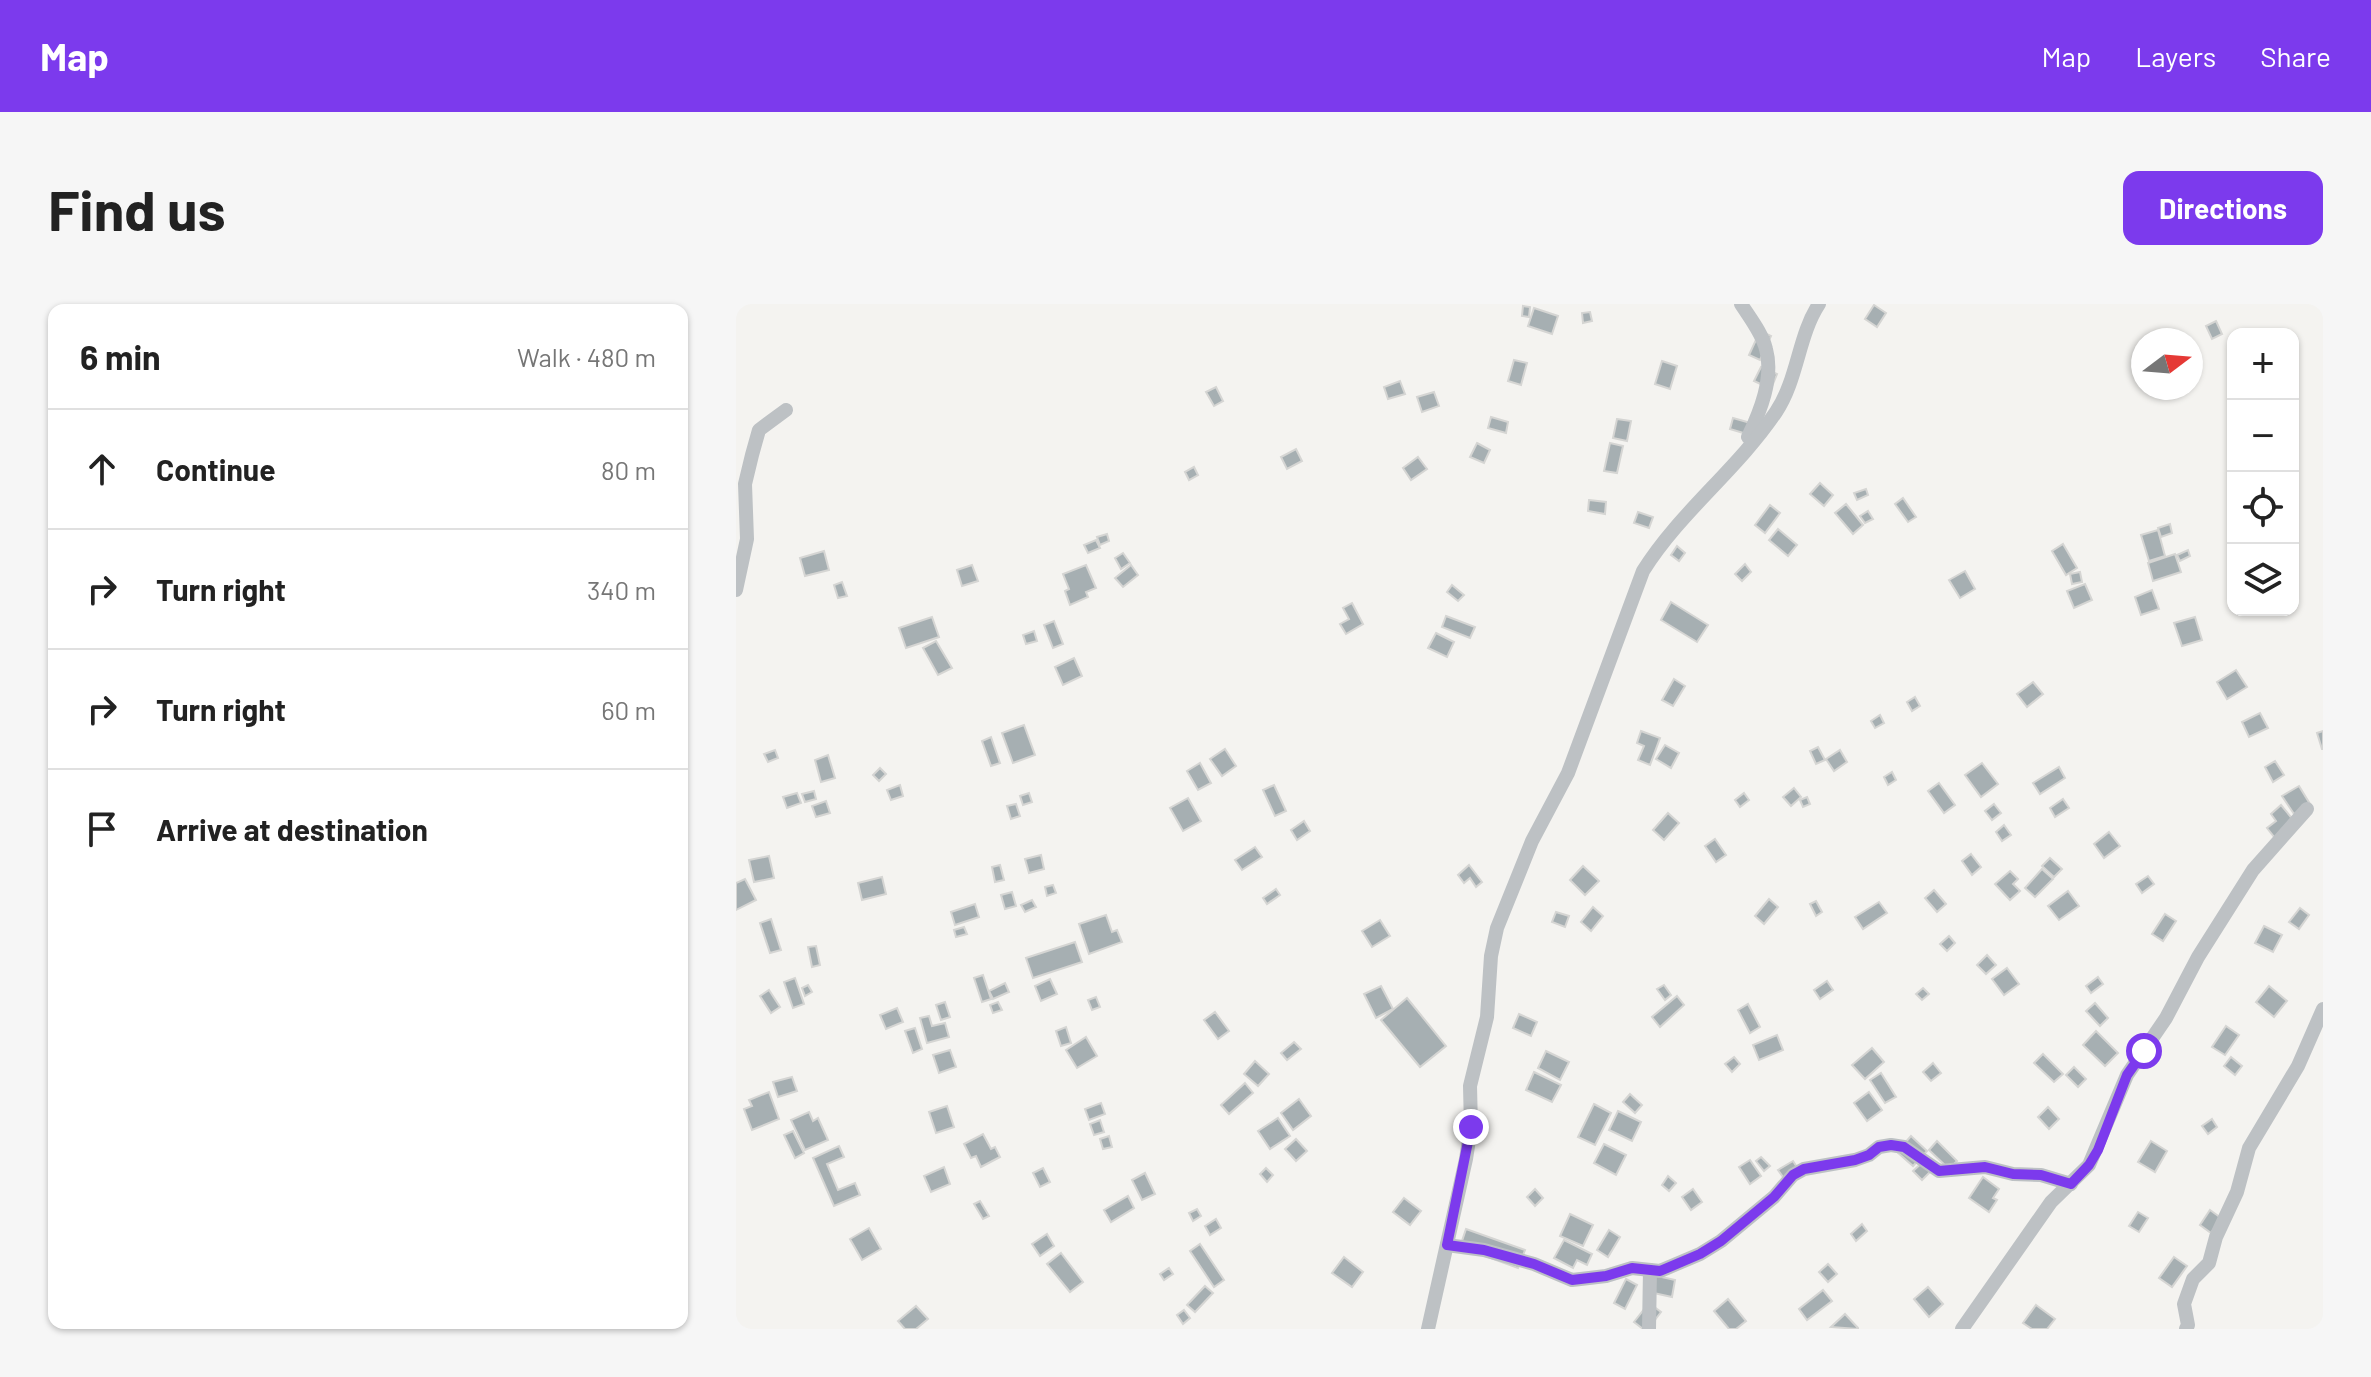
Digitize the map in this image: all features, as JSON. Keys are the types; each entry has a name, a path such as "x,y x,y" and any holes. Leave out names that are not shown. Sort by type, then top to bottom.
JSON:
{"street":[{"path":"1741,304 1767,350 1768,374 1755,424 1748,436 1748,448"},
{"path":"1428,1329 1466,1159 1471,1127 1470,1086 1487,1017 1491,956 1497,928 1532,841 1568,773 1643,571 1660,544 1748,448 1788,391 1819,304"},
{"path":"736,590 747,539 745,484 752,455 759,430 786,410"},
{"path":"1962,1329 2051,1202 2089,1165 2127,1075 2166,1018 2198,957 2253,870 2307,809"},
{"path":"2186,1329 2184,1304 2193,1279 2209,1263 2216,1237 2237,1192 2249,1148 2298,1066 2323,1009"},
{"path":"1447,1245 1484,1250 1534,1264 1572,1280 1606,1276 1632,1268 1660,1271 1721,1241 1774,1197 1793,1175 1804,1169 1855,1160 1879,1147 1891,1145 1904,1147 1939,1171 1985,1167 2013,1174 2041,1175 2071,1184"},
{"path":"1649,1329 1650,1270"}],"building":[{"path":"1874,305 1886,313 1877,327 1865,319"},
{"path":"1523,306 1530,307 1529,317 1522,316"},
{"path":"1534,308 1558,316 1552,334 1528,326"},
{"path":"1590,312 1592,321 1583,323 1582,313"},
{"path":"2216,321 2222,334 2212,339 2206,326"},
{"path":"1760,331 1771,336 1760,360 1749,355"},
{"path":"1514,360 1527,363 1521,385 1508,381"},
{"path":"1662,361 1677,366 1670,389 1655,384"},
{"path":"1761,367 1777,374 1771,389 1754,381"},
{"path":"1400,381 1405,394 1388,399 1384,387"},
{"path":"1216,387 1223,401 1214,406 1206,392"},
{"path":"1434,392 1439,406 1422,412 1417,397"},
{"path":"1491,417 1508,422 1506,433 1488,428"},
{"path":"1733,418 1754,424 1750,435 1730,429"},
{"path":"1617,419 1631,421 1627,441 1613,438"},
{"path":"1477,443 1490,450 1484,463 1470,457"},
{"path":"1610,443 1623,446 1617,473 1604,471"},
{"path":"1296,449 1302,461 1287,469 1281,457"},
{"path":"1418,457 1427,469 1411,480 1403,468"},
{"path":"1194,467 1198,475 1189,480 1185,472"},
{"path":"1820,483 1833,495 1824,506 1810,494"},
{"path":"1866,489 1868,495 1857,500 1854,493"},
{"path":"1903,498 1916,517 1908,522 1895,504"},
{"path":"1589,500 1606,502 1605,514 1588,511"},
{"path":"1846,504 1863,525 1853,534 1835,513"},
{"path":"1770,505 1780,513 1765,533 1755,525"},
{"path":"1868,511 1873,519 1865,523 1860,516"},
{"path":"1638,512 1653,517 1649,528 1634,523"},
{"path":"2170,524 2172,533 2161,537 2158,528"},
{"path":"1778,529 1797,545 1788,556 1769,540"},
{"path":"2158,530 2165,556 2149,561 2141,535"},
{"path":"1107,534 1109,541 1100,545 1097,537"},
{"path":"1096,540 1100,548 1088,553 1084,545"},
{"path":"2063,544 2077,568 2066,575 2052,551"},
{"path":"1677,546 1685,553 1679,561 1671,555"},
{"path":"2188,550 2190,556 2180,561 2177,555"},
{"path":"824,551 829,570 805,576 800,558"},
{"path":"1123,553 1130,563 1121,569 1115,558"},
{"path":"2175,554 2181,572 2153,581 2148,563"},
{"path":"1745,564 1751,572 1742,581 1735,574"},
{"path":"972,565 978,581 962,586 957,570"},
{"path":"1086,565 1096,588 1086,592 1088,597 1070,605 1065,591 1069,589 1063,574"},
{"path":"1131,565 1138,575 1123,587 1115,578"},
{"path":"1965,571 1975,589 1960,598 1949,580"},
{"path":"2080,572 2082,582 2072,584 2070,574"},
{"path":"842,582 847,596 838,598 834,585"},
{"path":"2085,584 2092,600 2074,608 2067,591"},
{"path":"1452,585 1464,595 1458,601 1447,592"},
{"path":"2152,590 2159,609 2141,615 2135,597"},
{"path":"1671,602 1708,625 1697,642 1661,620"},
{"path":"1352,603 1363,624 1346,634 1340,624 1349,619 1343,608"},
{"path":"1446,616 1475,627 1470,638 1442,627"},
{"path":"932,617 939,637 906,648 899,628"},
{"path":"2195,617 2202,640 2182,646 2174,623"},
{"path":"1054,621 1063,644 1053,648 1044,625"},
{"path":"1034,631 1037,641 1026,644 1023,635"},
{"path":"1436,633 1454,642 1447,657 1428,648"},
{"path":"936,641 952,668 938,675 923,648"},
{"path":"1074,658 1082,676 1063,685 1055,667"},
{"path":"2236,670 2247,687 2227,699 2217,682"},
{"path":"1674,679 1685,686 1673,706 1662,700"},
{"path":"2033,682 2043,694 2027,707 2017,694"},
{"path":"1915,697 1920,706 1912,711 1907,702"},
{"path":"2260,713 2268,728 2249,737 2242,722"},
{"path":"1880,715 1884,723 1875,728 1871,721"},
{"path":"1024,725 1035,755 1013,763 1002,733"},
{"path":"1641,731 1660,738 1650,765 1638,760 1644,746 1637,743"},
{"path":"2323,731 2323,749 2322,749 2317,733"},
{"path":"991,737 1000,763 991,766 982,741"},
{"path":"1665,745 1679,753 1671,768 1656,759"},
{"path":"1818,747 1825,760 1816,764 1810,751"},
{"path":"1225,749 1236,766 1222,776 1210,759"},
{"path":"775,750 778,758 768,762 764,754"},
{"path":"1840,750 1847,762 1834,771 1826,759"},
{"path":"828,755 835,778 821,782 815,760"},
{"path":"2275,761 2284,775 2273,782 2265,767"},
{"path":"1200,763 1211,783 1198,790 1187,771"},
{"path":"1982,763 1998,784 1981,797 1965,775"},
{"path":"2059,767 2065,778 2040,794 2033,783"},
{"path":"880,768 886,774 879,781 873,775"},
{"path":"1892,772 1896,780 1888,785 1884,777"},
{"path":"1939,783 1955,805 1944,813 1928,791"},
{"path":"900,785 903,796 891,800 887,790"},
{"path":"1274,785 1286,811 1275,816 1263,790"},
{"path":"2299,786 2310,804 2294,814 2282,796"},
{"path":"1794,788 1801,797 1791,806 1783,797"},
{"path":"814,791 816,799 805,802 802,794"},
{"path":"797,793 801,803 787,808 783,797"},
{"path":"1029,793 1032,802 1023,805 1020,796"},
{"path":"1744,793 1749,800 1740,807 1735,800"},
{"path":"1807,797 1810,804 1803,807 1800,800"},
{"path":"1188,798 1201,821 1183,831 1170,808"},
{"path":"2063,799 2069,808 2055,817 2050,808"},
{"path":"826,801 830,813 816,817 812,806"},
{"path":"1016,804 1020,816 1011,819 1007,806"},
{"path":"1994,804 2001,813 1992,820 1985,811"},
{"path":"2281,805 2295,822 2275,838 2267,828 2276,821 2271,814"},
{"path":"1668,813 1679,823 1664,840 1653,830"},
{"path":"1304,821 1310,831 1297,840 1291,830"},
{"path":"2004,825 2011,835 2002,841 1996,832"},
{"path":"2109,832 2120,846 2104,858 2094,844"},
{"path":"1715,839 1726,855 1716,862 1705,846"},
{"path":"1255,847 1262,857 1242,870 1235,860"},
{"path":"1971,854 1981,867 1972,875 1962,861"},
{"path":"1041,855 1044,869 1029,873 1025,859"},
{"path":"769,856 774,878 754,882 749,860"},
{"path":"2050,858 2062,869 2054,877 2042,866"},
{"path":"1000,865 1004,880 995,882 992,867"},
{"path":"1469,865 1482,882 1476,887 1470,878 1464,883 1458,875"},
{"path":"1583,866 1599,881 1585,895 1570,880"},
{"path":"2042,869 2053,879 2035,897 2025,888"},
{"path":"2010,871 2018,879 2013,884 2020,891 2010,900 1995,884"},
{"path":"2148,876 2154,884 2142,893 2136,884"},
{"path":"882,877 886,894 862,900 858,883"},
{"path":"745,879 756,900 736,910 736,883"},
{"path":"1053,885 1056,893 1047,896 1045,887"},
{"path":"1276,889 1280,895 1267,904 1263,898"},
{"path":"1934,890 1946,904 1937,912 1925,898"},
{"path":"2068,891 2079,906 2059,920 2048,906"},
{"path":"1012,892 1016,906 1005,909 1001,895"},
{"path":"1769,899 1778,907 1764,924 1755,916"},
{"path":"1032,900 1036,907 1025,912 1021,905"},
{"path":"1816,901 1822,912 1816,916 1810,904"},
{"path":"1879,902 1887,913 1863,929 1855,917"},
{"path":"975,904 979,917 955,925 951,912"},
{"path":"1593,907 1603,916 1591,931 1581,922"},
{"path":"2300,908 2309,915 2299,929 2289,922"},
{"path":"1556,912 1569,916 1565,927 1552,922"},
{"path":"2165,914 2176,921 2163,941 2152,934"},
{"path":"1106,915 1112,932 1117,930 1122,942 1089,954 1079,924"},
{"path":"771,919 781,950 770,953 760,923"},
{"path":"1380,920 1390,936 1372,947 1362,931"},
{"path":"2264,926 2282,935 2273,952 2255,943"},
{"path":"964,927 967,934 956,937 954,930"},
{"path":"1949,936 1955,943 1947,951 1940,944"},
{"path":"1075,942 1082,962 1033,978 1026,958"},
{"path":"816,946 820,965 812,967 808,947"},
{"path":"1987,955 1996,965 1986,974 1977,965"},
{"path":"2007,968 2019,984 2004,995 1992,979"},
{"path":"983,975 991,999 982,1002 974,978"},
{"path":"2098,977 2103,984 2091,993 2086,986"},
{"path":"795,978 804,1004 793,1008 784,982"},
{"path":"1050,979 1057,994 1041,1001 1035,986"},
{"path":"1827,981 1833,990 1820,999 1814,990"},
{"path":"1005,983 1009,992 993,999 989,991"},
{"path":"808,985 812,992 805,996 802,988"},
{"path":"1664,985 1671,995 1665,1000 1657,989"},
{"path":"1381,986 1393,1009 1376,1018 1364,994"},
{"path":"2269,986 2287,1001 2274,1017 2256,1002"},
{"path":"1923,988 1929,994 1922,1000 1916,994"},
{"path":"769,990 780,1007 771,1013 760,996"},
{"path":"1677,996 1684,1005 1660,1027 1652,1017"},
{"path":"1096,997 1100,1007 1092,1010 1088,1000"},
{"path":"1407,998 1446,1046 1420,1067 1381,1020"},
{"path":"945,1002 950,1017 941,1020 936,1005"},
{"path":"998,1002 1002,1010 993,1013 990,1005"},
{"path":"2095,1003 2108,1018 2100,1026 2086,1011"},
{"path":"1748,1004 1760,1027 1750,1033 1738,1010"},
{"path":"897,1008 903,1022 886,1029 880,1015"},
{"path":"1215,1012 1229,1031 1218,1039 1204,1020"},
{"path":"1519,1014 1537,1022 1531,1036 1513,1028"},
{"path":"929,1016 932,1026 945,1023 949,1037 927,1043 920,1018"},
{"path":"2226,1026 2239,1035 2225,1055 2212,1047"},
{"path":"1066,1027 1071,1043 1061,1046 1056,1031"},
{"path":"915,1028 922,1049 913,1053 905,1031"},
{"path":"2096,1031 2118,1053 2105,1066 2083,1045"},
{"path":"1777,1035 1783,1050 1759,1060 1753,1045"},
{"path":"1086,1037 1097,1056 1077,1068 1066,1050"},
{"path":"1294,1042 1301,1049 1287,1060 1281,1053"},
{"path":"1872,1048 1884,1062 1865,1079 1852,1065"},
{"path":"950,1050 956,1067 939,1073 933,1055"},
{"path":"1546,1051 1569,1062 1560,1080 1538,1068"},
{"path":"2043,1054 2063,1074 2054,1082 2034,1063"},
{"path":"1734,1057 1740,1064 1732,1072 1725,1064"},
{"path":"2231,1057 2242,1066 2235,1075 2224,1066"},
{"path":"1255,1061 1269,1074 1258,1086 1244,1074"},
{"path":"1933,1063 1941,1073 1931,1081 1923,1072"},
{"path":"2074,1067 2086,1079 2078,1087 2066,1075"},
{"path":"1534,1072 1561,1085 1552,1102 1526,1090"},
{"path":"1881,1073 1896,1097 1885,1103 1870,1080"},
{"path":"792,1077 797,1091 778,1097 773,1082"},
{"path":"1245,1083 1253,1093 1229,1114 1221,1105"},
{"path":"769,1092 779,1119 752,1130 744,1109 752,1106 749,1100"},
{"path":"1869,1092 1882,1110 1867,1121 1854,1103"},
{"path":"1630,1094 1642,1105 1635,1113 1623,1102"},
{"path":"1299,1099 1311,1116 1293,1130 1281,1113"},
{"path":"1101,1103 1105,1114 1089,1120 1085,1109"},
{"path":"1594,1104 1611,1113 1595,1145 1578,1137"},
{"path":"947,1106 954,1127 936,1133 929,1112"},
{"path":"2048,1107 2059,1119 2049,1129 2038,1117"},
{"path":"1618,1111 1641,1122 1632,1141 1609,1130"},
{"path":"809,1112 813,1121 818,1118 828,1140 805,1150 791,1120"},
{"path":"1278,1118 1290,1136 1270,1149 1258,1131"},
{"path":"2212,1119 2217,1127 2208,1134 2202,1126"},
{"path":"1100,1120 1104,1132 1094,1135 1090,1124"},
{"path":"793,1131 804,1153 795,1158 784,1135"},
{"path":"983,1134 991,1149 995,1147 1000,1157 981,1167 976,1156 971,1158 964,1144"},
{"path":"1109,1136 1112,1147 1103,1149 1100,1139"},
{"path":"1911,1136 1927,1151 1913,1166 1897,1152"},
{"path":"1296,1139 1307,1151 1296,1161 1285,1149"},
{"path":"1937,1141 1957,1161 1949,1169 1929,1150"},
{"path":"2151,1141 2167,1151 2155,1172 2138,1162"},
{"path":"1604,1144 1626,1155 1616,1175 1594,1163"},
{"path":"839,1146 844,1157 827,1164 838,1190 855,1183 860,1195 834,1206 813,1158"},
{"path":"1761,1157 1770,1166 1764,1171 1756,1161"},
{"path":"1750,1160 1761,1176 1750,1184 1739,1167"},
{"path":"1793,1161 1802,1175 1788,1184 1778,1170"},
{"path":"1924,1161 1932,1170 1922,1180 1913,1171"},
{"path":"944,1167 950,1184 931,1192 924,1176"},
{"path":"1043,1168 1050,1182 1040,1187 1033,1173"},
{"path":"1266,1168 1273,1175 1267,1182 1260,1174"},
{"path":"1145,1173 1155,1194 1142,1200 1132,1180"},
{"path":"1668,1176 1676,1183 1669,1191 1662,1185"},
{"path":"1983,1177 1999,1189 1993,1198 1997,1200 1989,1212 1969,1198"},
{"path":"1535,1189 1543,1198 1535,1206 1527,1197"},
{"path":"1693,1189 1702,1202 1691,1210 1682,1197"},
{"path":"1128,1196 1134,1208 1111,1222 1104,1210"},
{"path":"1404,1198 1421,1211 1410,1225 1393,1212"},
{"path":"980,1201 989,1216 983,1219 974,1204"},
{"path":"1197,1209 1201,1216 1193,1221 1189,1213"},
{"path":"2210,1210 2221,1218 2211,1233 2200,1225"},
{"path":"2138,1212 2148,1218 2139,1232 2129,1226"},
{"path":"1570,1214 1593,1225 1583,1246 1560,1236"},
{"path":"1216,1219 1221,1228 1210,1235 1205,1226"},
{"path":"1862,1224 1867,1231 1856,1241 1851,1234"},
{"path":"869,1228 881,1249 862,1260 850,1239"},
{"path":"1466,1229 1525,1250 1518,1268 1460,1247"},
{"path":"1609,1230 1620,1237 1608,1257 1597,1250"},
{"path":"1047,1234 1054,1246 1040,1256 1032,1244"},
{"path":"1564,1240 1592,1254 1587,1265 1577,1260 1573,1268 1554,1258"},
{"path":"1200,1244 1224,1280 1214,1287 1190,1251"},
{"path":"1061,1253 1083,1282 1070,1292 1047,1264"},
{"path":"1344,1257 1363,1272 1352,1287 1332,1273"},
{"path":"2174,1257 2187,1266 2172,1287 2159,1278"},
{"path":"1828,1264 1837,1274 1828,1282 1819,1272"},
{"path":"1169,1268 1173,1274 1164,1280 1160,1274"},
{"path":"1653,1275 1675,1280 1672,1297 1649,1292"},
{"path":"1626,1279 1637,1285 1625,1309 1614,1303"},
{"path":"1205,1286 1213,1293 1195,1312 1187,1305"},
{"path":"1928,1287 1943,1304 1929,1317 1914,1299"},
{"path":"1823,1290 1832,1301 1807,1320 1799,1309"},
{"path":"1728,1299 1746,1321 1736,1329 1729,1329 1714,1311"},
{"path":"1649,1303 1661,1312 1648,1329 1643,1329 1634,1322"},
{"path":"2036,1305 2055,1319 2047,1329 2032,1329 2023,1323"},
{"path":"916,1306 928,1319 916,1329 905,1329 898,1321"},
{"path":"1184,1310 1190,1318 1183,1324 1177,1315"},
{"path":"1845,1314 1858,1328 1858,1329 1831,1327"}],"route":[{"path":"1471,1127 1447,1245 1484,1250 1534,1264 1572,1280 1606,1276 1632,1268 1660,1271 1721,1241 1774,1197 1793,1175 1804,1169 1855,1160 1879,1147 1904,1147 1939,1171 1985,1167 2013,1174 2041,1175 2071,1184 2098,1150 2127,1075 2144,1051"}]}
